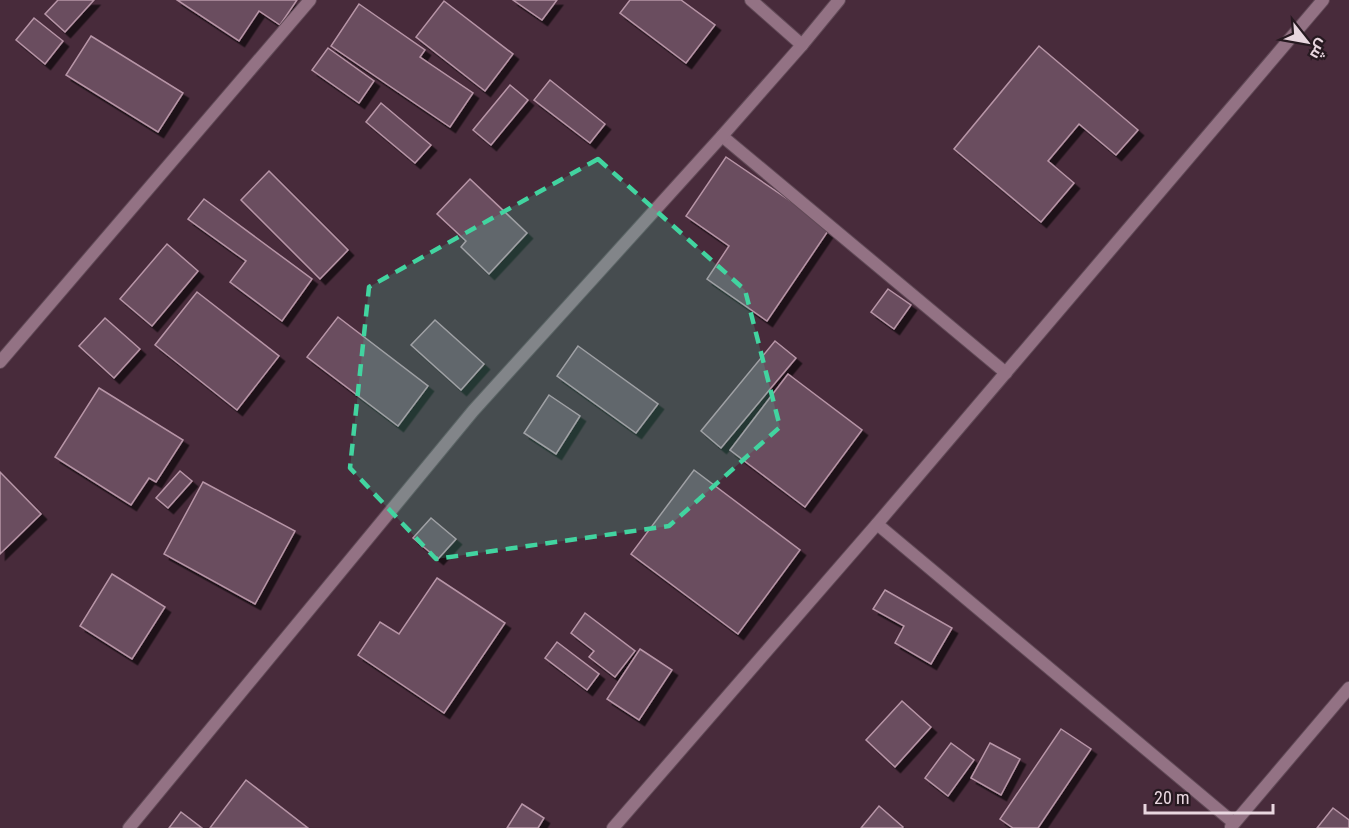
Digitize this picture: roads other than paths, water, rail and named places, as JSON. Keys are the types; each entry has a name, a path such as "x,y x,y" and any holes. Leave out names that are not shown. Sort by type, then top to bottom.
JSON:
{"street":[{"path":"0,362 310,0"},
{"path":"750,0 802,45"},
{"path":"129,828 473,411 722,136 839,0"},
{"path":"613,828 877,524 1323,0"},
{"path":"722,136 1006,373"},
{"path":"877,524 1232,825 1349,688"}]}
